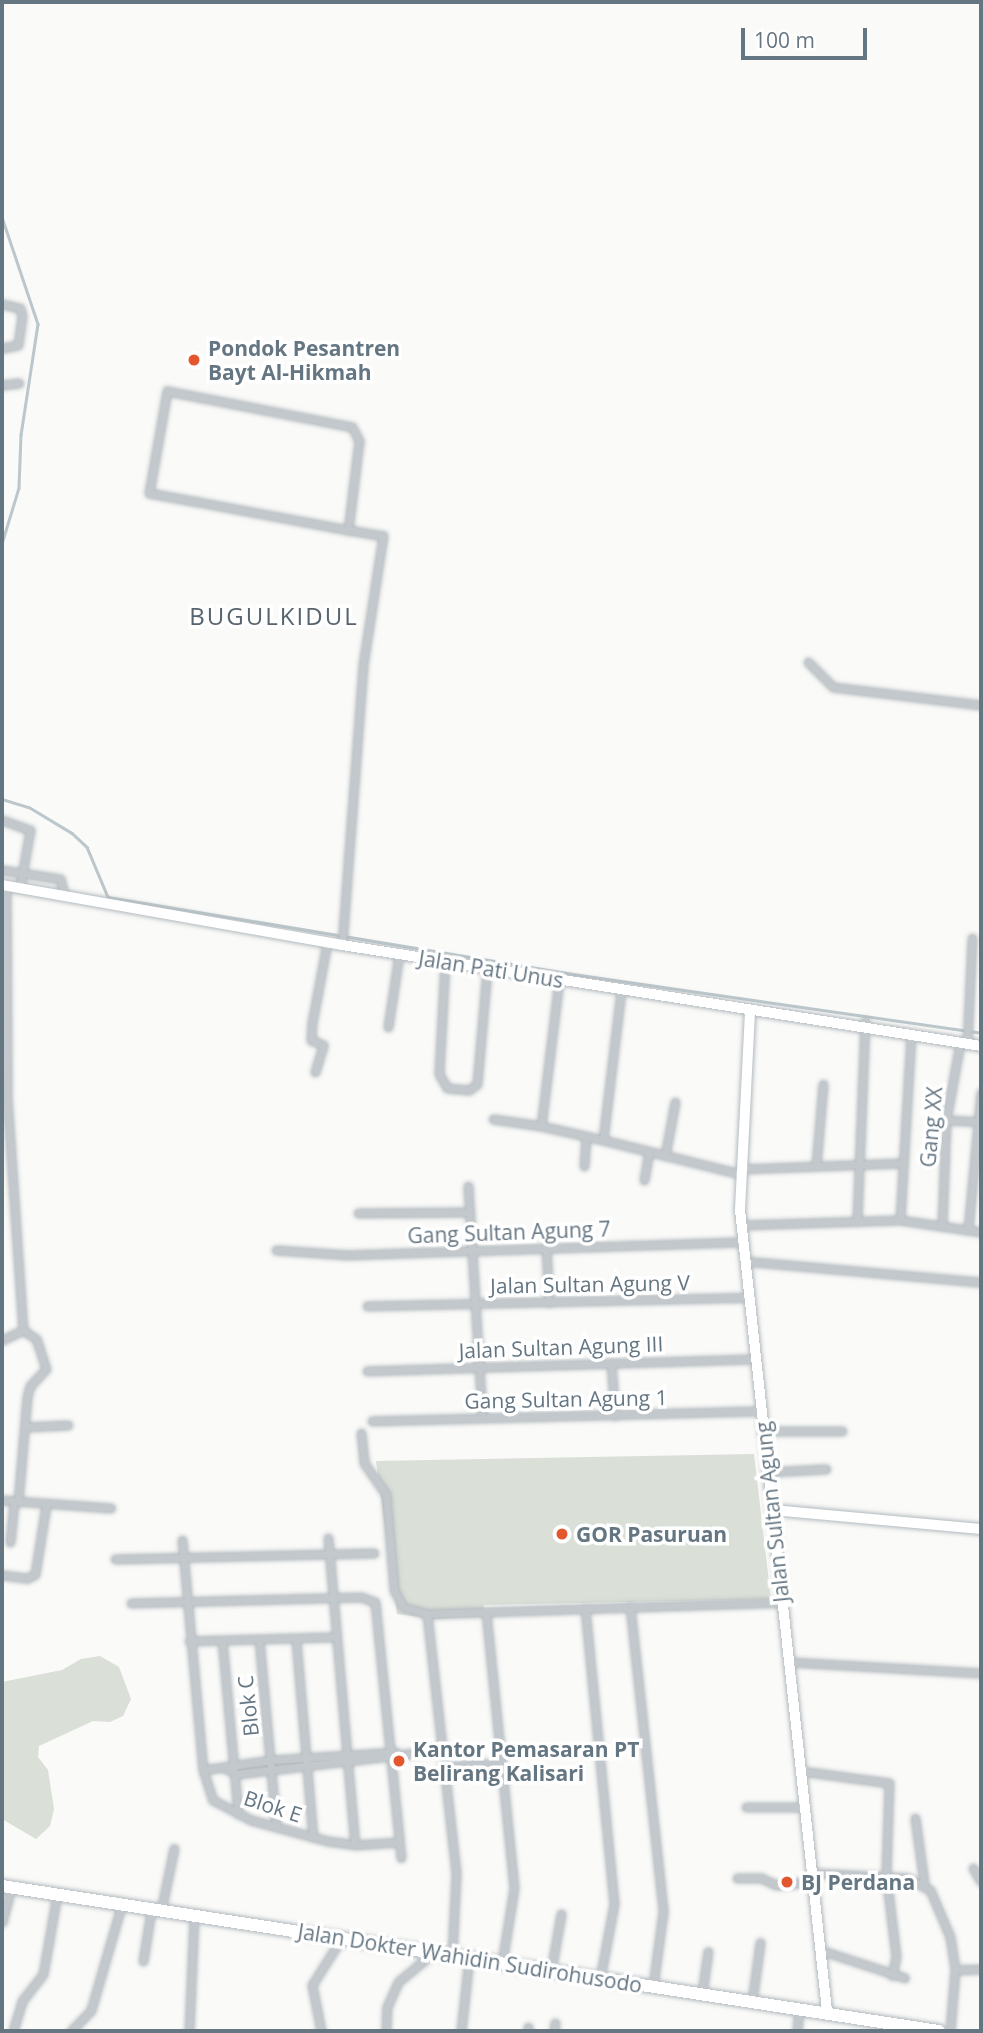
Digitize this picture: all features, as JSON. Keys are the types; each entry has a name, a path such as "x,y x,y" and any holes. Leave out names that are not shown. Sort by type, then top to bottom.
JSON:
{"main road":[{"name":"Jalan Pati Unus","path":"4,885 22,880 327,943 344,939 399,954 750,1012 865,1025 911,1035 966,1037 981,1046"},
{"name":"Jalan Sultan Agung","path":"750,1012 740,1172 742,1242 827,2011"},
{"path":"772,1510 981,1529"},
{"name":"Jalan Dokter Wahidin Sudirohusodo","path":"6,1887 121,1907 827,2011 939,2031"}],"street":[{"path":"2,304 20,308 22,316 18,345 2,348"},
{"path":"2,385 19,383"},
{"path":"344,939 363,665 383,536 348,530 149,493 167,391 352,427 359,441 348,530"},
{"path":"808,662 833,687 981,705"},
{"path":"2,820 30,830 22,880 2,870"},
{"path":"4,885 5,1144 23,1330"},
{"name":"Gang XX","path":"942,1220 946,1120 966,1037 972,938"},
{"path":"315,1072 323,1045 311,1040 312,1023 327,943"},
{"path":"388,1027 399,954"},
{"path":"445,962 439,1074 443,1086 454,1089 469,1090 478,1084 487,969"},
{"path":"541,1126 559,981"},
{"path":"603,1140 621,991"},
{"path":"857,1214 865,1025"},
{"path":"901,1216 911,1035"},
{"path":"816,1166 823,1084"},
{"path":"968,1226 981,1093"},
{"path":"665,1156 676,1102"},
{"path":"493,1119 541,1126 586,1139 603,1140 740,1172 903,1163"},
{"path":"946,1120 979,1121"},
{"path":"584,1166 586,1139"},
{"path":"644,1180 649,1152"},
{"path":"468,1186 476,1367 482,1418"},
{"path":"358,1213 469,1212"},
{"path":"741,1218 857,1214 901,1216 942,1220 981,1232"},
{"name":"Gang Sultan Agung 7","path":"276,1250 349,1255 471,1252 546,1246 742,1242"},
{"path":"546,1246 549,1303"},
{"path":"744,1261 981,1282"},
{"name":"Jalan Sultan Agung V","path":"367,1306 749,1297"},
{"path":"10,1542 30,1386 46,1369 34,1337 23,1330"},
{"path":"2,1340 23,1330"},
{"name":"Jalan Sultan Agung III","path":"367,1371 755,1359"},
{"path":"611,1363 615,1416"},
{"name":"Gang Sultan Agung 1","path":"372,1421 761,1411"},
{"path":"25,1427 68,1425"},
{"path":"762,1431 842,1431"},
{"path":"361,1433 363,1463 386,1494 397,1600 403,1607 428,1618 631,1611 781,1602"},
{"path":"766,1472 826,1469"},
{"path":"2,1500 111,1508"},
{"path":"2,1575 29,1578 35,1574 46,1505"},
{"path":"328,1538 355,1845"},
{"name":"Blok E","path":"182,1540 189,1640 203,1770 213,1801 238,1814 313,1838 355,1845 399,1842"},
{"path":"116,1559 374,1553"},
{"path":"131,1603 371,1598 378,1608 401,1858"},
{"path":"631,1611 662,1916 653,1986"},
{"path":"585,1613 613,1907 600,1979"},
{"path":"487,1615 514,1891 502,1962"},
{"path":"428,1618 456,1882 452,1955"},
{"path":"189,1640 296,1640 336,1637"},
{"path":"222,1640 237,1774 238,1814"},
{"name":"Blok C","path":"259,1640 276,1827"},
{"path":"296,1640 310,1766 313,1838"},
{"path":"789,1662 981,1673"},
{"path":"203,1770 226,1769 271,1760 349,1754 400,1754 441,1749"},
{"path":"226,1769 237,1774 349,1763 392,1754"},
{"path":"443,1768 500,1763"},
{"path":"801,1771 889,1783 886,1875 895,1956 892,1976"},
{"path":"746,1807 806,1807"},
{"path":"915,1818 923,1883 941,1910 955,1970 950,2031"},
{"path":"143,1962 174,1848"},
{"path":"973,1868 981,1882"},
{"path":"737,1878 761,1878 776,1885 813,1878 886,1875 923,1883"},
{"path":"2,1922 6,1887"},
{"path":"13,2031 23,2001 43,1974 57,1895"},
{"path":"71,2031 91,2010 121,1907"},
{"path":"551,1971 561,1914"},
{"path":"189,2031 194,1917"},
{"path":"321,2031 312,1985 341,1939"},
{"path":"752,2001 760,1942"},
{"path":"820,1950 853,1957 863,1966 905,1978"},
{"path":"702,1993 708,1951"},
{"path":"386,2031 387,2007 398,1982 434,1953"},
{"path":"461,2031 469,1958"},
{"path":"955,1970 981,1969"},
{"path":"797,2031 799,2007"}],"shaded area":[{"name":"GOR Pasuruan","path":"754,1454 771,1599 484,1605 482,1616 434,1619 397,1614 376,1461"},
{"path":"100,1656 119,1667 131,1699 123,1716 110,1722 93,1721 39,1746 38,1757 48,1770 54,1809 50,1826 36,1839 2,1819 2,1682 62,1670 81,1659"}],"waterway":[{"path":"2,217 38,324 21,435 19,488 2,544"},
{"path":"2,680 2,697"},
{"path":"2,799 29,807 72,833 87,847 108,897 573,974 981,1033"}],"place":[{"name":"Pondok Pesantren Bayt Al-Hikmah","path":"194,360"},
{"name":"GOR Pasuruan","path":"562,1534"},
{"name":"Kantor Pemasaran PT Belirang Kalisari","path":"399,1761"},
{"name":"BJ Perdana","path":"787,1882"}],"district":[{"name":"BUGULKIDUL","path":"274,616"}]}
